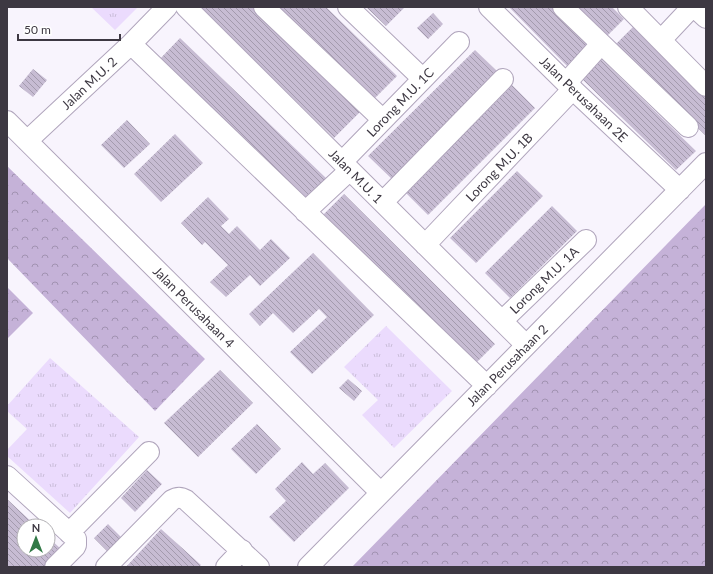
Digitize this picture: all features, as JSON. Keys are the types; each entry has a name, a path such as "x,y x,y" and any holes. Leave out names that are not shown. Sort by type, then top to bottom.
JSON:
{"street":[{"name":"Jalan M.U. 2","path":"27,141 131,44 167,7"},
{"name":"Jalan M.U. 1","path":"186,7 526,345"},
{"path":"264,7 383,120"},
{"path":"348,7 423,79"},
{"name":"Jalan Perusahaan 2E","path":"489,7 680,190"},
{"path":"563,7 688,127"},
{"path":"628,7 706,86"},
{"path":"661,40 693,7 706,18"},
{"name":"Lorong M.U. 1C","path":"305,212 346,166 383,120 458,42"},
{"path":"131,44 487,386"},
{"name":"Lorong M.U. 1B","path":"425,244 570,86 601,44"},
{"path":"383,202 503,80"},
{"name":"Jalan Perusahaan 4","path":"7,121 381,493"},
{"name":"Jalan Perusahaan 2","path":"308,567 706,163"},
{"name":"Lorong M.U. 1A","path":"502,321 586,240"},
{"path":"69,533 149,452"},
{"path":"7,476 76,539 76,544 73,549 55,567"},
{"path":"106,567 172,500 176,498 183,498 186,500 259,567"},
{"path":"226,567 242,550"}],"green space":[{"path":"91,7 138,7 115,30"},
{"path":"7,166 205,359 155,411 7,258"},
{"path":"706,204 706,567 352,567"},
{"path":"7,287 33,313 7,339"},
{"path":"386,326 452,391 394,448 362,415 378,400 344,367"},
{"path":"50,358 139,437 70,513 7,456 7,450 27,429 7,411 7,406"}],"building":[{"path":"200,7 255,7 361,111 334,138"},
{"path":"271,7 326,7 397,76 370,103"},
{"path":"366,7 405,7 386,26"},
{"path":"509,7 553,7 592,46 569,68"},
{"path":"574,7 612,7 624,19 605,38"},
{"path":"433,13 443,24 428,39 417,28"},
{"path":"633,27 706,98 706,136 614,46"},
{"path":"180,38 327,179 306,200 159,60"},
{"path":"475,50 501,75 394,181 368,156"},
{"path":"601,59 696,151 676,170 582,79"},
{"path":"33,69 47,80 33,97 19,86"},
{"path":"510,83 535,108 428,215 403,190"},
{"path":"127,120 150,144 124,168 101,145"},
{"path":"175,134 203,163 161,202 134,174"},
{"path":"517,171 543,196 476,263 450,238"},
{"path":"344,194 495,344 475,364 323,215"},
{"path":"208,197 229,219 221,226 229,234 237,226 260,250 271,239 290,258 260,286 250,275 226,297 210,282 228,265 205,242 202,245 181,223"},
{"path":"552,206 577,231 510,298 485,273"},
{"path":"313,253 374,315 312,374 290,352 327,317 319,309 293,333 273,313 260,326 249,314"},
{"path":"220,370 253,403 198,457 164,423"},
{"path":"348,379 362,391 354,401 339,388"},
{"path":"257,424 281,449 256,474 231,449"},
{"path":"302,462 313,474 325,463 349,488 294,542 269,517 286,501 275,489"},
{"path":"147,470 162,484 135,512 121,498"},
{"path":"7,499 27,518 16,518 16,558 54,558 46,567 7,567"},
{"path":"108,524 121,537 107,551 94,538"},
{"path":"161,529 201,565 199,567 126,567"},
{"path":"56,544 62,550 56,556"}]}
